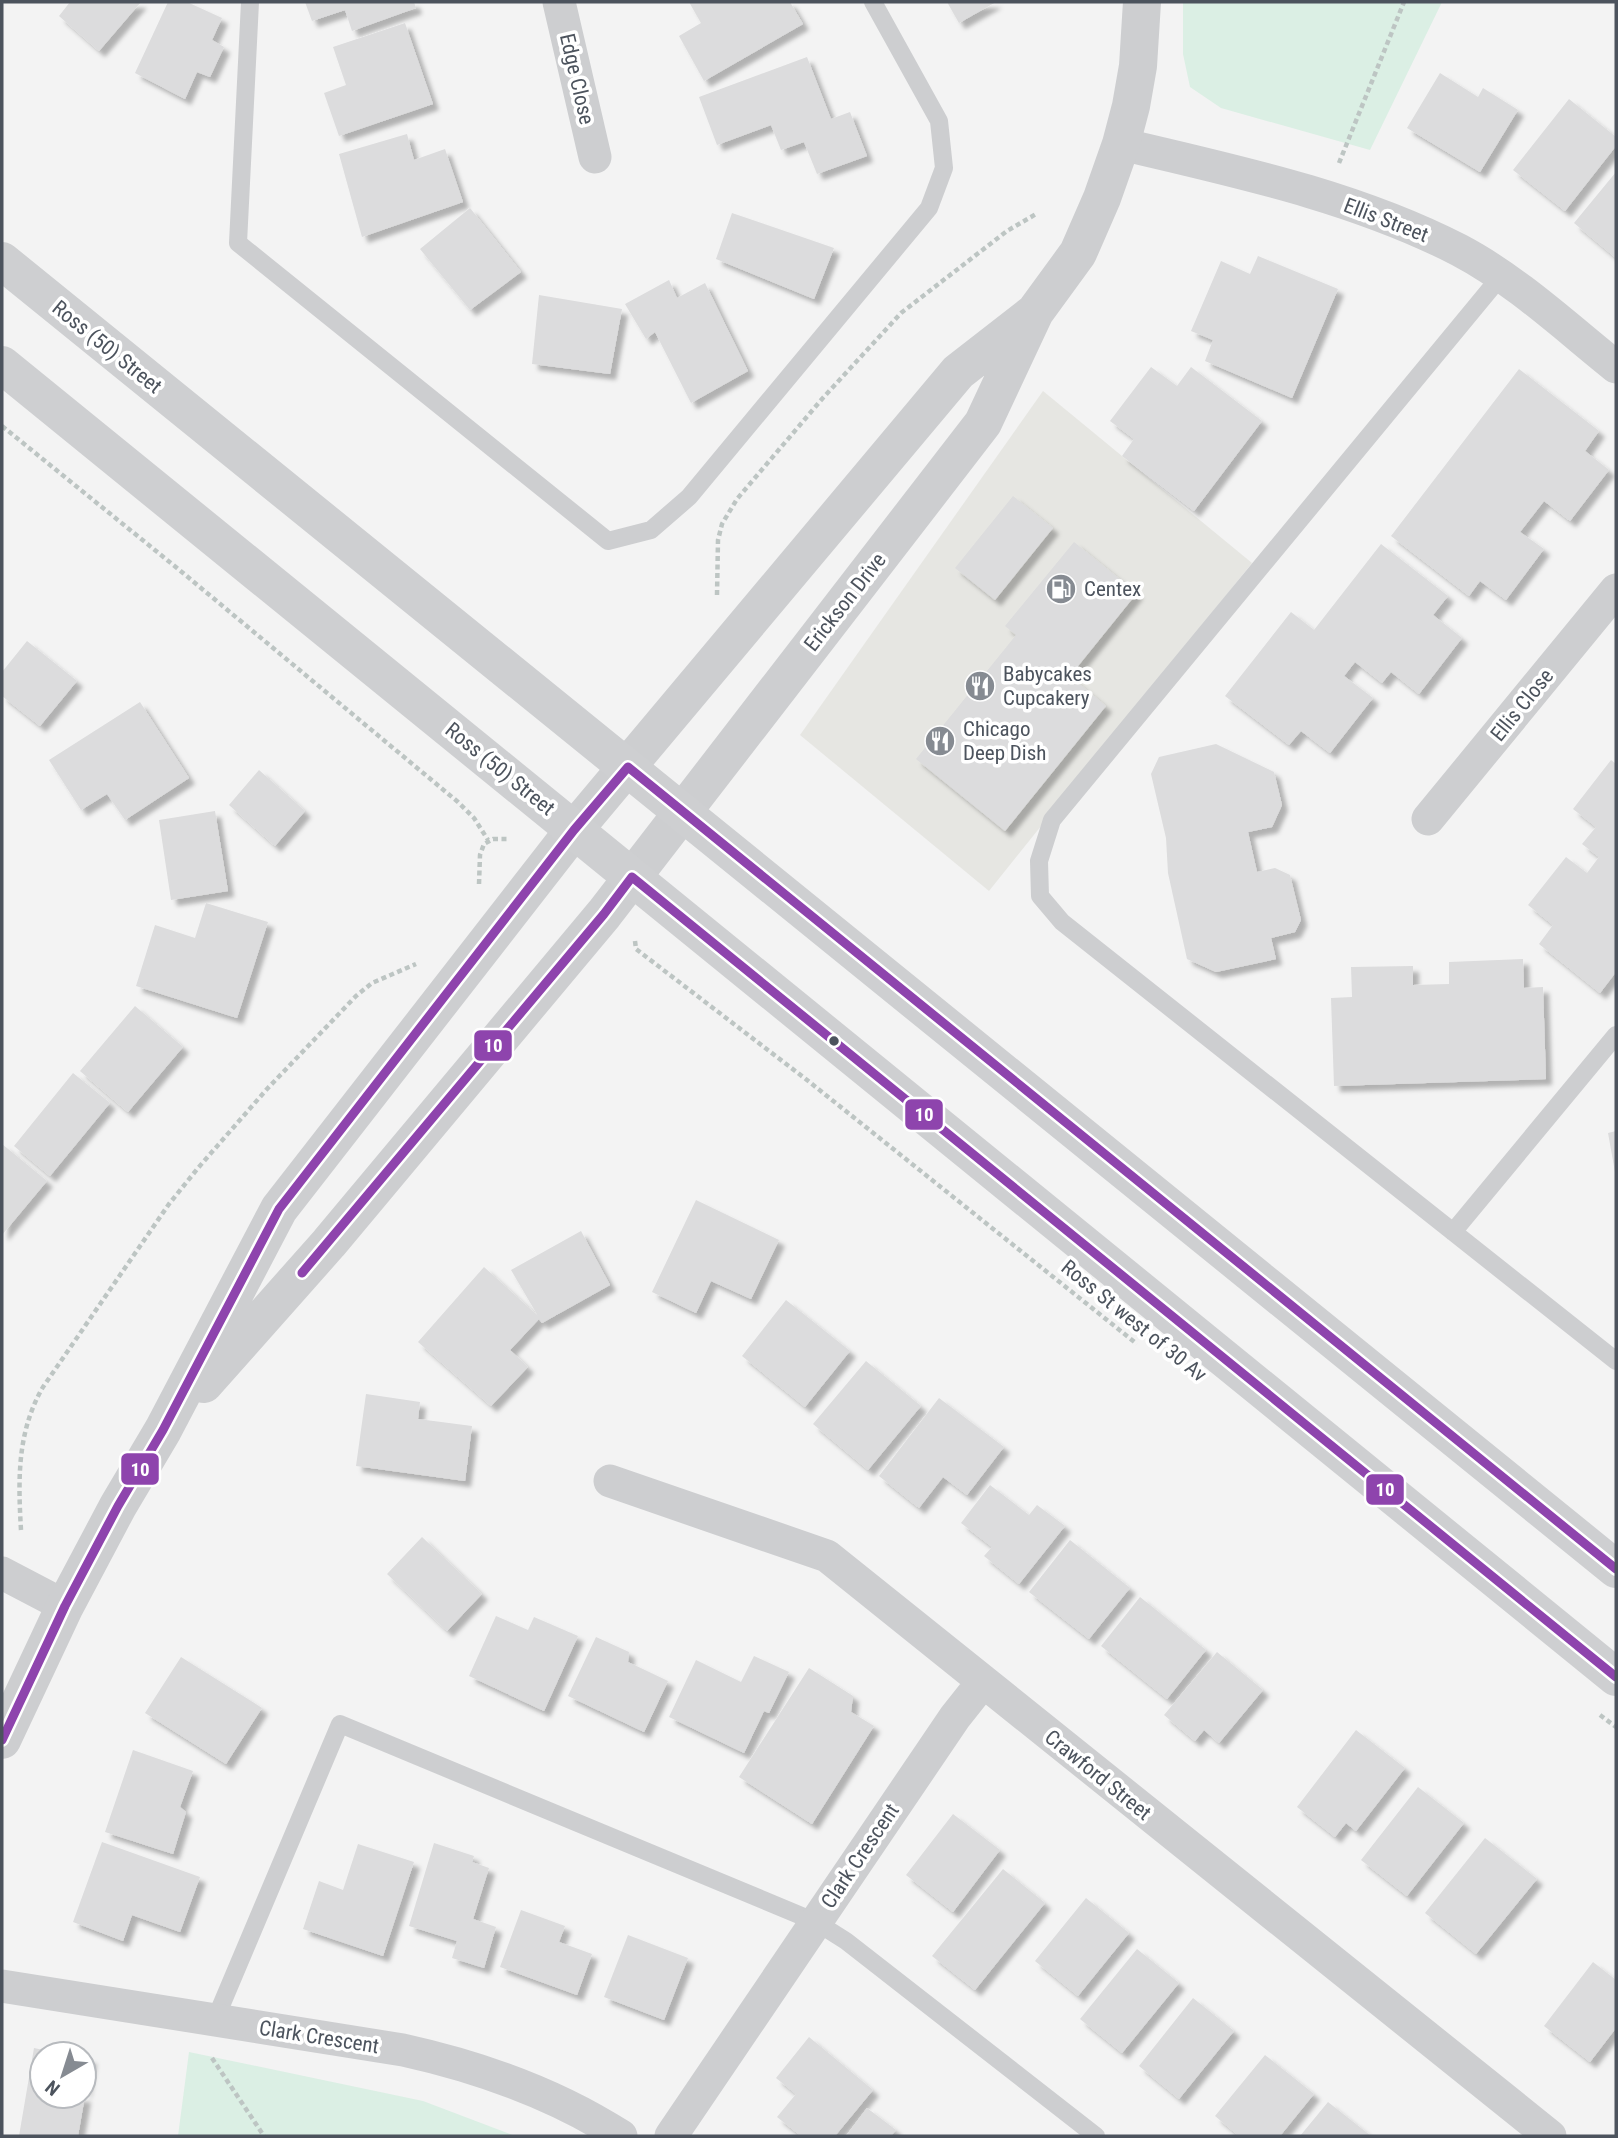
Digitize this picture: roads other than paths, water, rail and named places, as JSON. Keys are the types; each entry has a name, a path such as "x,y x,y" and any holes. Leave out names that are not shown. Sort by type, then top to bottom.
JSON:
{"main road":[{"name":"Ross (50) Street","path":"2,261 1616,1569"},
{"name":"Ross (50) Street","path":"2,365 1616,1677"}],"street":[{"name":"Edge Close","path":"559,2 594,156"},
{"name":"Erickson Drive","path":"163,1430 338,1232 632,877 983,423 1035,313 1078,253 1092,224 1121,144 1138,66 1142,2"},
{"name":"Ellis Street","path":"1121,144 1325,197 1413,229 1460,251 1501,276 1616,367"},
{"name":"Erickson Drive","path":"163,1430 279,1209 575,830 958,372 1035,313"},
{"name":"Ellis Close","path":"1428,819 1616,590"},
{"path":"2,1740 65,1606 118,1506 163,1430"},
{"name":"Crawford Street","path":"610,1481 827,1556 1550,2136"},
{"path":"2,1573 65,1606"},
{"name":"Clark Crescent","path":"671,2136 955,1717 982,1682"},
{"name":"Clark Crescent","path":"2,1986 404,2050 443,2059 536,2091 589,2116 621,2136"}],"lane":[{"path":"250,2 238,243 608,541 651,530 688,497 929,208 944,169 939,121 873,2"},
{"path":"1501,276 1052,820 1040,861 1040,896 1062,922 1616,1361"},
{"path":"1454,1232 1616,1035"},
{"path":"201,2018 340,1724 816,1922 846,1941 1096,2136"}],"place":[{"name":"Centex","path":"1061,589"},
{"name":"Babycakes Cupcakery","path":"980,686"},
{"name":"Chicago Deep Dish","path":"940,741"}]}
